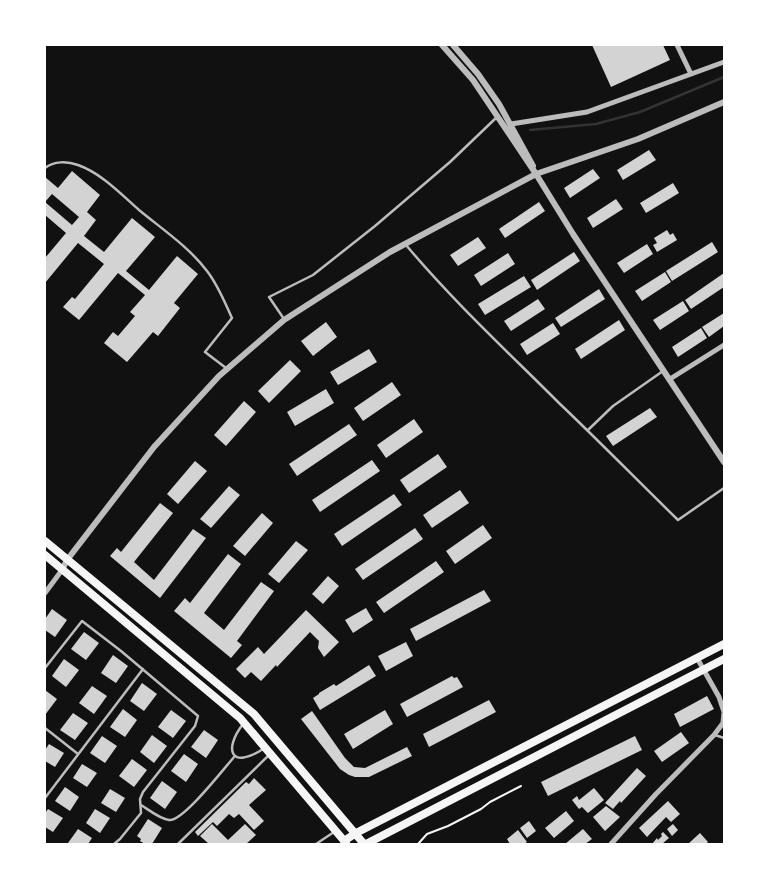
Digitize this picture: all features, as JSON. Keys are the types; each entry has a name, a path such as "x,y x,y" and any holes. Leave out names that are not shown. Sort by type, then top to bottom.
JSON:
{"main road":[{"path":"45,542 254,714 365,844 724,659"},
{"path":"45,555 244,723 345,842 356,833 724,644"}],"street":[{"path":"442,45 473,80 724,462"},
{"path":"453,45 478,74 511,124 536,174"},
{"path":"677,45 691,74"},
{"path":"511,124 587,112 724,62"},
{"path":"45,593 154,447 219,376 284,320 405,244 536,174 638,139 724,102"},
{"path":"670,379 724,346"},
{"path":"611,844 656,794 714,735 722,723 724,712 719,697 697,658"}],"lane":[{"path":"284,320 269,297 313,275 376,226 450,162 497,117"},
{"path":"45,168 59,162 84,167 112,187 195,257 208,272 232,318 205,352 228,369"},
{"path":"405,244 434,279 678,520 724,488"},
{"path":"588,430 613,406 664,370"},
{"path":"45,668 82,621 143,669 198,716 195,726 143,792 140,799 141,813 114,844"},
{"path":"45,798 143,669"},
{"path":"244,723 232,741 235,756 244,759 267,751"},
{"path":"45,728 78,754"},
{"path":"714,735 724,738"},
{"path":"178,844 267,751"},
{"path":"141,806 167,820 174,820 182,815 198,799 235,756"},
{"path":"316,844 336,831"}],"path":[{"path":"418,844 428,834 481,809 490,802 521,786"}],"building":[{"path":"592,45 663,45 670,60 611,87"},
{"path":"649,150 656,160 623,180 617,170"},
{"path":"593,169 600,178 570,198 564,188"},
{"path":"72,171 100,195 87,212 96,220 84,236 104,252 132,218 155,237 126,271 149,290 177,256 198,274 174,303 180,308 158,336 153,332 127,362 104,343 113,332 118,336 135,316 130,312 145,295 118,273 79,320 63,307 72,297 75,299 104,264 78,243 45,283 45,258 66,233 45,215 45,202 45,177 58,188","holes":["52,194 79,217 72,225 45,202"]},
{"path":"673,183 679,193 646,213 640,203"},
{"path":"616,199 623,209 593,228 587,218"},
{"path":"539,202 545,211 505,238 499,229"},
{"path":"667,230 670,235 673,233 677,240 657,252 653,245 657,243 654,238"},
{"path":"478,237 486,248 458,266 450,255"},
{"path":"712,242 718,252 672,281 666,271"},
{"path":"647,244 653,254 624,273 617,263"},
{"path":"574,252 580,261 537,290 531,280"},
{"path":"508,253 515,264 481,286 474,275"},
{"path":"665,272 671,282 642,301 635,291"},
{"path":"724,273 724,287 691,309 685,300"},
{"path":"524,276 531,287 485,315 478,304"},
{"path":"599,289 605,299 561,327 555,318"},
{"path":"538,299 545,309 511,331 504,321"},
{"path":"683,301 689,311 660,330 653,320"},
{"path":"724,313 724,326 709,337 702,327"},
{"path":"619,320 625,330 581,359 575,349"},
{"path":"326,322 337,337 313,356 301,341"},
{"path":"553,323 560,334 527,355 520,344"},
{"path":"701,328 707,338 678,357 672,347"},
{"path":"369,349 377,362 338,385 330,372"},
{"path":"290,360 301,371 269,403 258,391"},
{"path":"392,382 401,395 363,421 354,408"},
{"path":"326,389 334,403 295,426 287,412"},
{"path":"244,401 256,412 226,446 214,435"},
{"path":"650,408 657,417 613,446 606,436"},
{"path":"414,419 423,432 386,458 377,445"},
{"path":"349,424 357,435 297,476 289,464"},
{"path":"438,454 447,467 409,493 400,480"},
{"path":"372,460 380,471 320,512 312,500"},
{"path":"195,461 207,471 178,504 167,494"},
{"path":"229,486 240,495 211,528 200,519"},
{"path":"460,490 469,503 432,528 423,515"},
{"path":"394,494 402,505 342,546 334,534"},
{"path":"160,503 173,513 134,562 154,580 193,529 206,538 160,598 110,556 117,548 121,552"},
{"path":"262,513 273,523 245,556 233,546"},
{"path":"483,525 492,538 455,564 446,551"},
{"path":"415,528 423,539 363,580 355,569"},
{"path":"296,541 308,550 279,583 268,574"},
{"path":"228,554 241,564 204,613 224,630 261,582 274,591 237,641 242,645 231,658 174,611 185,598 190,603"},
{"path":"436,561 444,572 384,613 376,602"},
{"path":"328,576 339,586 323,604 312,594"},
{"path":"484,590 491,601 416,641 410,629"},
{"path":"366,608 373,620 353,633 345,620"},
{"path":"52,609 67,620 55,637 45,630 45,619"},
{"path":"306,610 339,642 324,657 318,648 319,641 310,632 261,681 251,672 245,678 236,669 258,647 264,654"},
{"path":"84,632 99,643 86,660 71,649"},
{"path":"406,642 413,656 386,671 378,656"},
{"path":"113,655 128,666 116,683 101,673"},
{"path":"64,659 79,670 66,687 52,676"},
{"path":"369,665 376,676 320,710 313,698"},
{"path":"452,676 454,678 457,677 463,687 407,717 400,704"},
{"path":"142,683 157,694 144,711 130,701"},
{"path":"92,686 107,696 94,714 79,703"},
{"path":"45,690 57,699 45,715"},
{"path":"707,696 714,709 680,727 674,714"},
{"path":"489,700 496,712 429,747 423,734"},
{"path":"123,709 137,720 125,737 110,727"},
{"path":"171,710 186,721 173,738 158,727"},
{"path":"385,710 393,724 353,749 344,734"},
{"path":"312,711 345,758 354,767 365,768 407,747 412,756 369,777 349,775 340,769 301,719"},
{"path":"73,713 88,723 75,740 60,730"},
{"path":"204,730 218,740 206,758 191,747"},
{"path":"681,732 689,743 662,762 654,751"},
{"path":"152,735 167,746 154,763 140,752"},
{"path":"102,736 117,746 105,763 90,753"},
{"path":"635,736 642,750 548,796 541,782"},
{"path":"49,744 64,753 55,767 45,761 45,750"},
{"path":"184,754 198,764 186,782 171,771"},
{"path":"132,759 147,770 134,787 119,776"},
{"path":"82,764 97,773 87,787 73,778"},
{"path":"637,768 646,776 613,809 605,803"},
{"path":"254,778 266,790 249,805 264,821 254,830 239,814 234,818 229,814 217,826 213,822 198,836 195,832 246,782 249,784"},
{"path":"162,781 177,792 165,809 150,798"},
{"path":"65,787 79,797 70,811 55,801"},
{"path":"594,788 604,800 588,813 582,807 579,809 572,800 577,796 579,800"},
{"path":"110,789 125,798 116,812 101,803"},
{"path":"668,801 680,814 671,822 666,817 647,837 639,828"},
{"path":"606,806 620,817 605,831 593,817"},
{"path":"48,809 63,818 53,832 45,827 45,813"},
{"path":"95,809 110,818 100,833 86,823"},
{"path":"566,811 574,821 554,838 545,828"},
{"path":"148,819 162,828 152,844 145,844 137,836"},
{"path":"529,821 536,831 527,838 520,828"},
{"path":"212,824 228,840 245,824 256,835 246,844 209,844 200,836"},
{"path":"673,824 678,830 672,836 667,829"},
{"path":"78,829 92,838 88,844 68,843"},
{"path":"583,829 592,839 585,844 565,844"},
{"path":"518,830 527,842 524,844 510,844 507,839"},
{"path":"663,832 669,838 662,844 652,844 657,838 658,840 662,836"},
{"path":"700,833 708,842 706,844 688,844"}],"waterway":[{"path":"530,130 596,124 640,112 724,77"}]}
